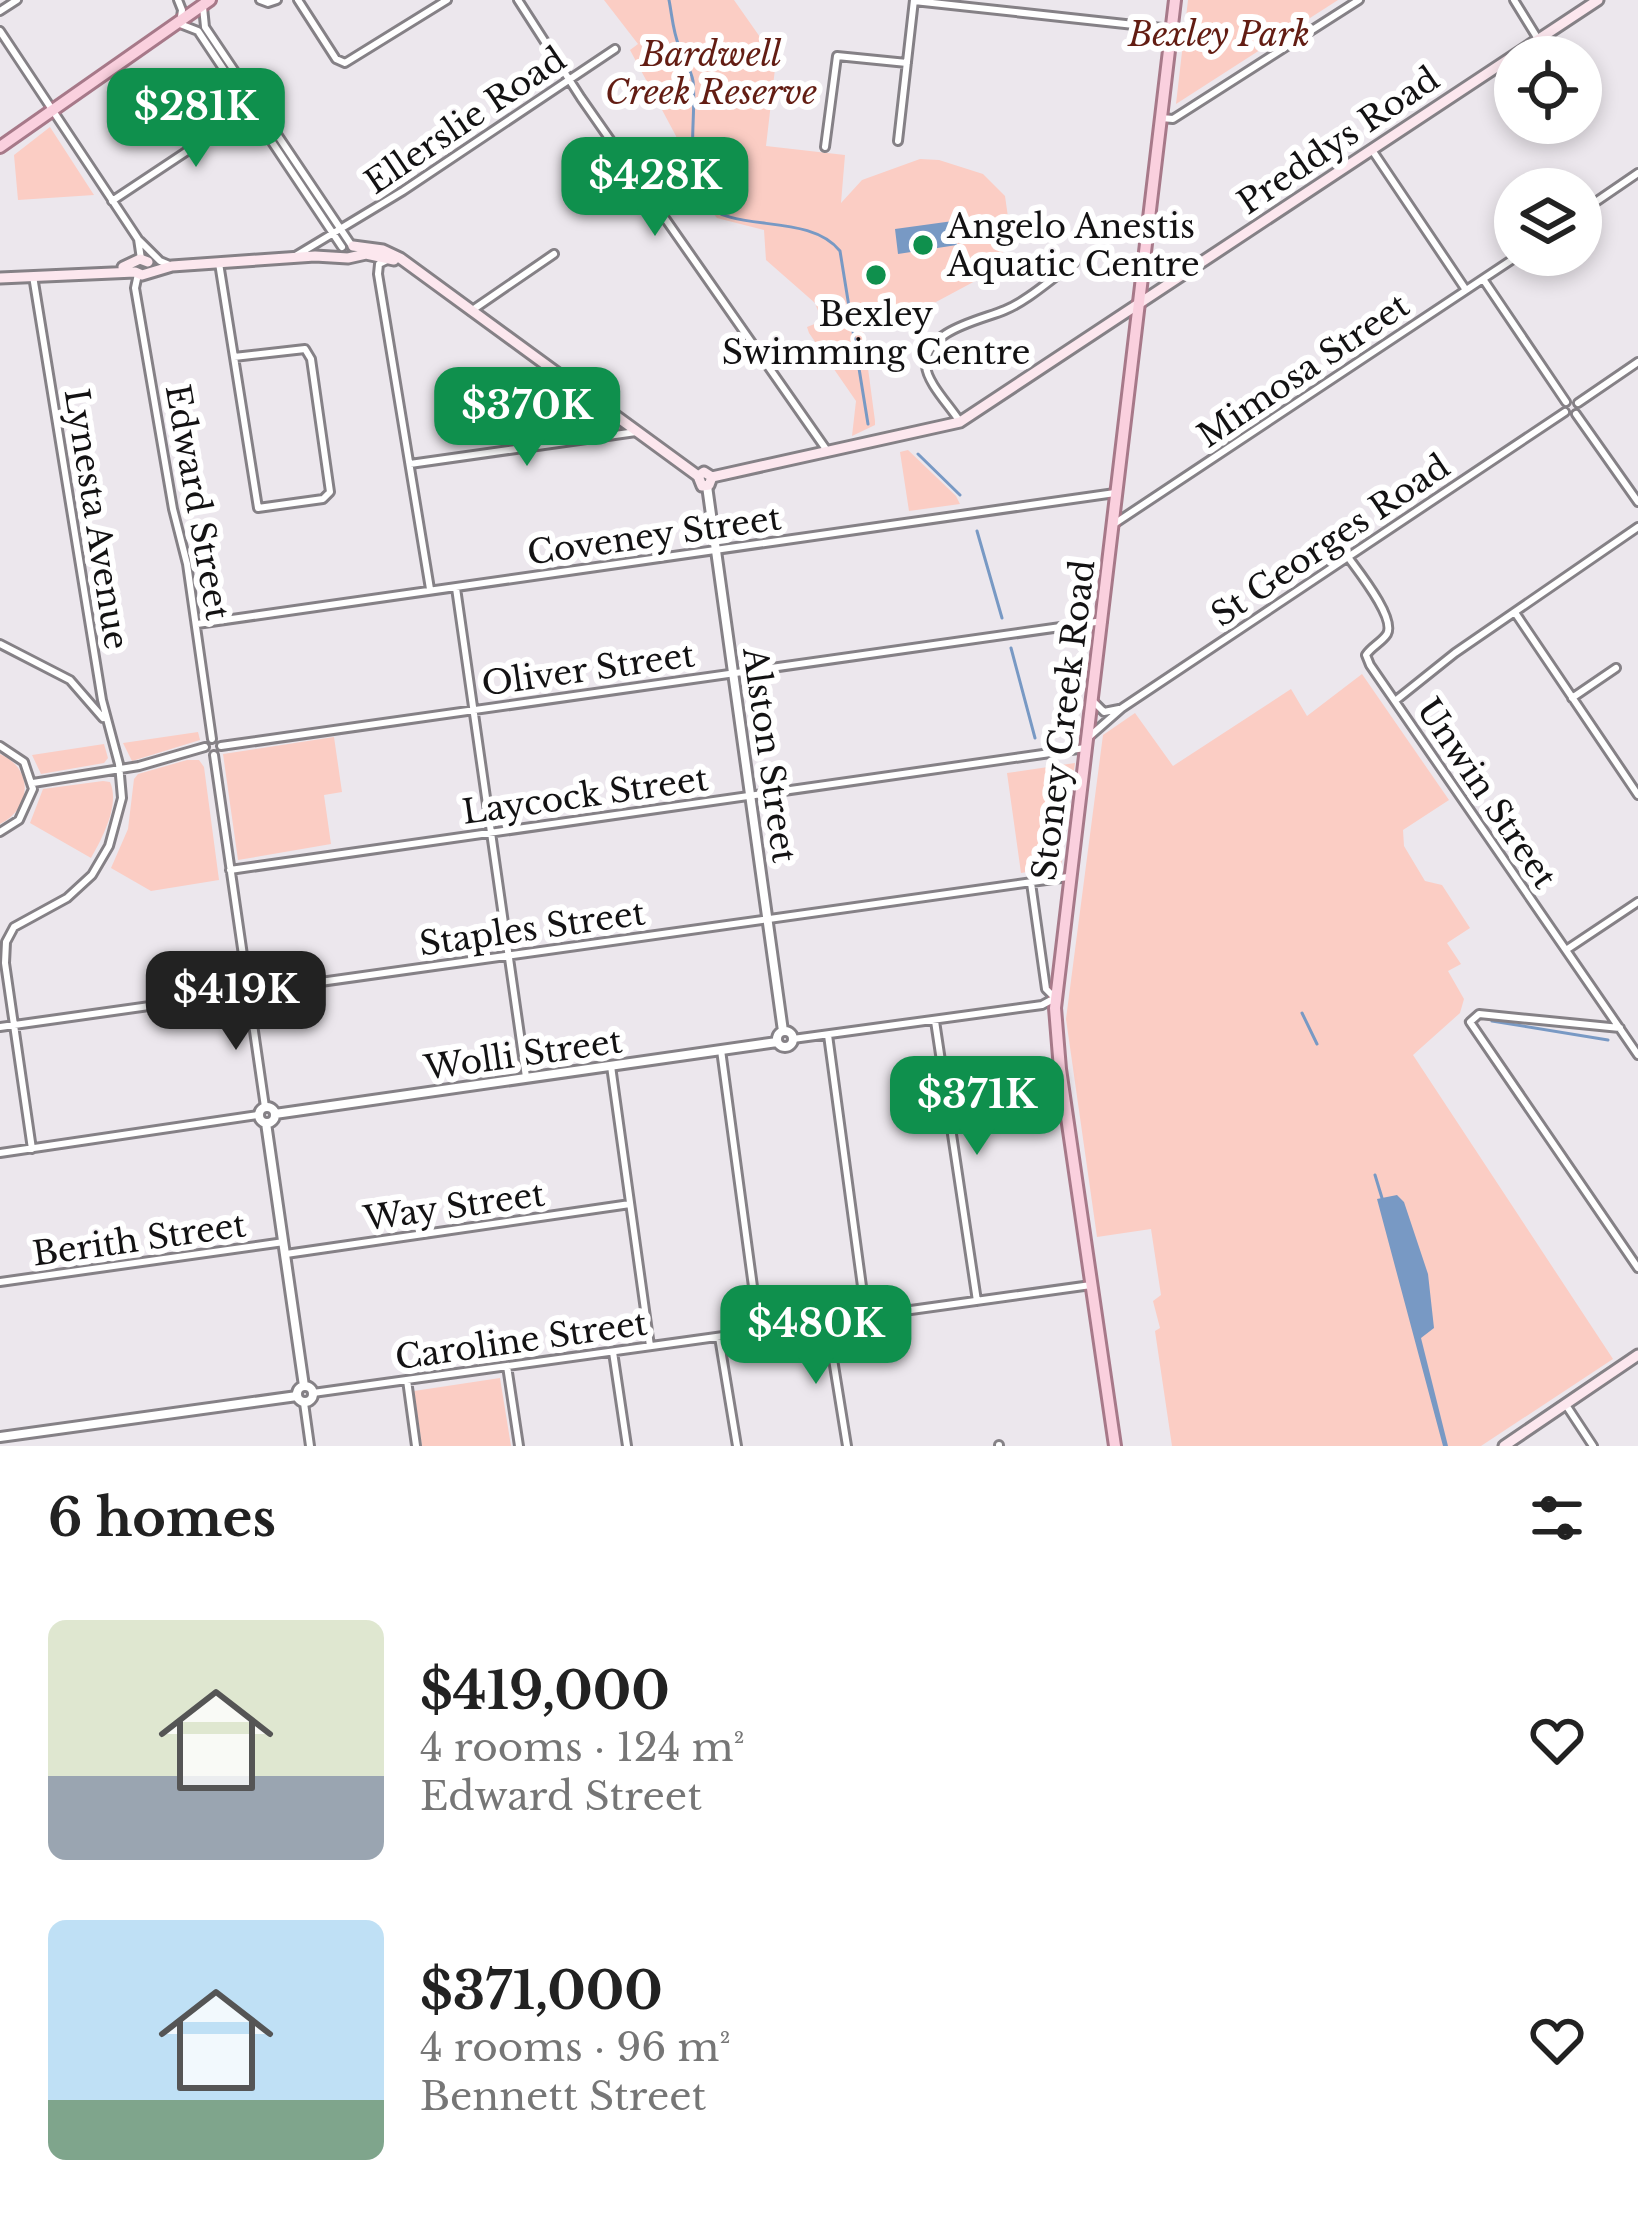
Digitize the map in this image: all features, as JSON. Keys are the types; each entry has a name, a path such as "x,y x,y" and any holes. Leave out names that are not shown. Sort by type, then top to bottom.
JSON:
{"main road":[{"name":"Stoney Creek Road","path":"1115,1446 1057,1050 1055,998 1175,0"},
{"name":"Preddys Road","path":"1543,36 1598,0"},
{"path":"0,147 207,2"},
{"name":"Preddys Road","path":"636,432 698,476 704,472 709,481 960,422 1494,68"},
{"path":"347,250 392,259 470,310"},
{"path":"0,278 347,250 394,254 636,432"},
{"path":"1504,1446 1638,1355"}],"street":[{"path":"0,11 17,0"},
{"path":"178,0 183,12 180,24 198,31 254,107"},
{"path":"188,0 207,2 205,27 347,250"},
{"path":"260,0 277,0"},
{"path":"298,0 342,63 447,0"},
{"path":"518,0 828,452"},
{"path":"1161,118 1173,119 1359,0"},
{"path":"1514,0 1536,36"},
{"path":"898,141 914,1 1172,29"},
{"path":"0,31 141,242 172,266"},
{"name":"Ellerslie Road","path":"290,258 616,50"},
{"path":"826,147 837,56 907,63"},
{"path":"112,201 254,107"},
{"path":"1372,150 1466,290"},
{"path":"1602,198 1638,173"},
{"name":"Edward Street","path":"141,242 136,288 197,624 212,739"},
{"path":"470,310 554,254"},
{"path":"392,259 380,263 378,274 430,589"},
{"path":"219,263 258,508 323,500 330,492 311,358 305,349 234,357"},
{"path":"960,422 927,371 930,354 950,331 1008,309 1074,263"},
{"path":"112,270 128,276 136,288"},
{"name":"Mimosa Street","path":"1114,524 1494,272"},
{"name":"Lynesta Avenue","path":"32,276 108,726 120,769"},
{"path":"1484,279 1566,402 1565,412 1576,414 1638,502"},
{"path":"1576,414 1579,403 1638,362"},
{"path":"1566,402 1579,403"},
{"name":"St Georges Road","path":"1089,742 1122,708 1565,412"},
{"path":"410,464 636,432"},
{"name":"Alston Street","path":"709,481 783,1031"},
{"name":"Coveney Street","path":"197,624 1118,492"},
{"path":"1395,701 1638,527"},
{"name":"Unwin Street","path":"1348,557 1389,623 1388,634 1366,655 1638,1055"},
{"path":"455,588 526,1078"},
{"path":"1515,613 1638,795"},
{"name":"Oliver Street","path":"221,746 1103,621"},
{"path":"0,644 70,680 98,708 108,726"},
{"path":"1572,698 1616,668"},
{"path":"1094,700 1104,712 1122,708"},
{"path":"33,783 120,769 205,747 212,739 221,746 214,755"},
{"name":"Laycock Street","path":"230,870 1089,742"},
{"path":"0,746 24,762 33,783 24,813 0,832"},
{"path":"205,747 214,755 310,1446"},
{"path":"32,1149 4,956 8,937 22,920 67,898 100,862 120,814 120,769"},
{"name":"Staples Street","path":"0,1027 1072,877"},
{"path":"777,1042 783,1031 793,1039 828,1035 1042,1005 1055,998 1046,989 1030,882"},
{"path":"1566,950 1638,902"},
{"path":"1620,1028 1479,1014 1470,1022 1638,1268"},
{"path":"935,1021 977,1301"},
{"path":"828,1035 866,1316"},
{"name":"Wolli Street","path":"275,1114 777,1042 787,1047 793,1039"},
{"path":"722,1050 759,1331"},
{"path":"611,1066 650,1346"},
{"path":"0,1153 262,1111 275,1114 266,1123"},
{"name":"Way Street","path":"286,1254 629,1204"},
{"name":"Berith Street","path":"0,1282 284,1242"},
{"name":"Caroline Street","path":"313,1394 1091,1285"},
{"path":"827,1322 847,1446"},
{"path":"719,1336 736,1446"},
{"path":"613,1352 627,1446"},
{"path":"507,1366 519,1446"},
{"path":"406,1380 416,1446"},
{"path":"0,1437 301,1399 313,1394 304,1386"},
{"path":"1566,1405 1593,1446"}],"green space":[{"name":"Bardwell Creek Reserve","path":"604,0 734,0 776,60 766,146 845,155 841,203 862,180 920,159 983,174 1005,196 1008,217 1003,252 992,272 908,317 862,323 875,425 852,436 856,401 807,327 822,321 815,303 766,260 764,230 717,218 686,180 676,136 630,50 638,44"},
{"name":"Bexley Park","path":"1188,0 1338,0 1176,104"},
{"path":"50,127 94,195 18,200 14,155"},
{"path":"908,450 960,504 909,511 900,452"},
{"path":"1362,674 1449,800 1403,830 1404,846 1425,881 1442,885 1470,928 1447,943 1461,964 1448,971 1464,999 1460,1013 1413,1055 1613,1359 1481,1446 1172,1446 1155,1331 1160,1328 1153,1301 1161,1295 1151,1229 1097,1237 1066,1019 1103,735 1135,713 1173,766 1291,689 1307,716"},
{"path":"198,732 200,740 132,761 123,743"},
{"path":"334,737 342,792 324,795 331,844 238,860 223,754"},
{"path":"104,744 108,758 104,763 41,774 32,755"},
{"path":"0,754 19,769 25,789 18,808 0,824"},
{"path":"199,760 204,767 219,880 151,891 111,868 128,829 134,779"},
{"path":"1075,763 1061,866 1021,873 1007,773"},
{"path":"110,782 113,791 112,810 91,858 30,823 43,789"},
{"path":"500,1378 511,1446 422,1446 414,1391"}],"water":[{"path":"953,221 957,245 898,254 895,229"},
{"path":"1397,1195 1404,1202 1428,1274 1434,1328 1421,1338 1448,1446 1443,1446 1377,1199"}],"waterway":[{"path":"669,0 677,41 693,81 693,160 698,189 704,201 731,218 809,231 840,251 868,424"},
{"path":"918,454 960,495"},
{"path":"977,531 1002,618"},
{"path":"1011,648 1035,738"},
{"path":"1302,1013 1317,1044"},
{"path":"1492,1021 1608,1040"},
{"path":"1375,1175 1382,1198"}],"place":[{"name":"Angelo Anestis Aquatic Centre","path":"923,245"},
{"name":"Bexley Swimming Centre","path":"876,275"}]}
